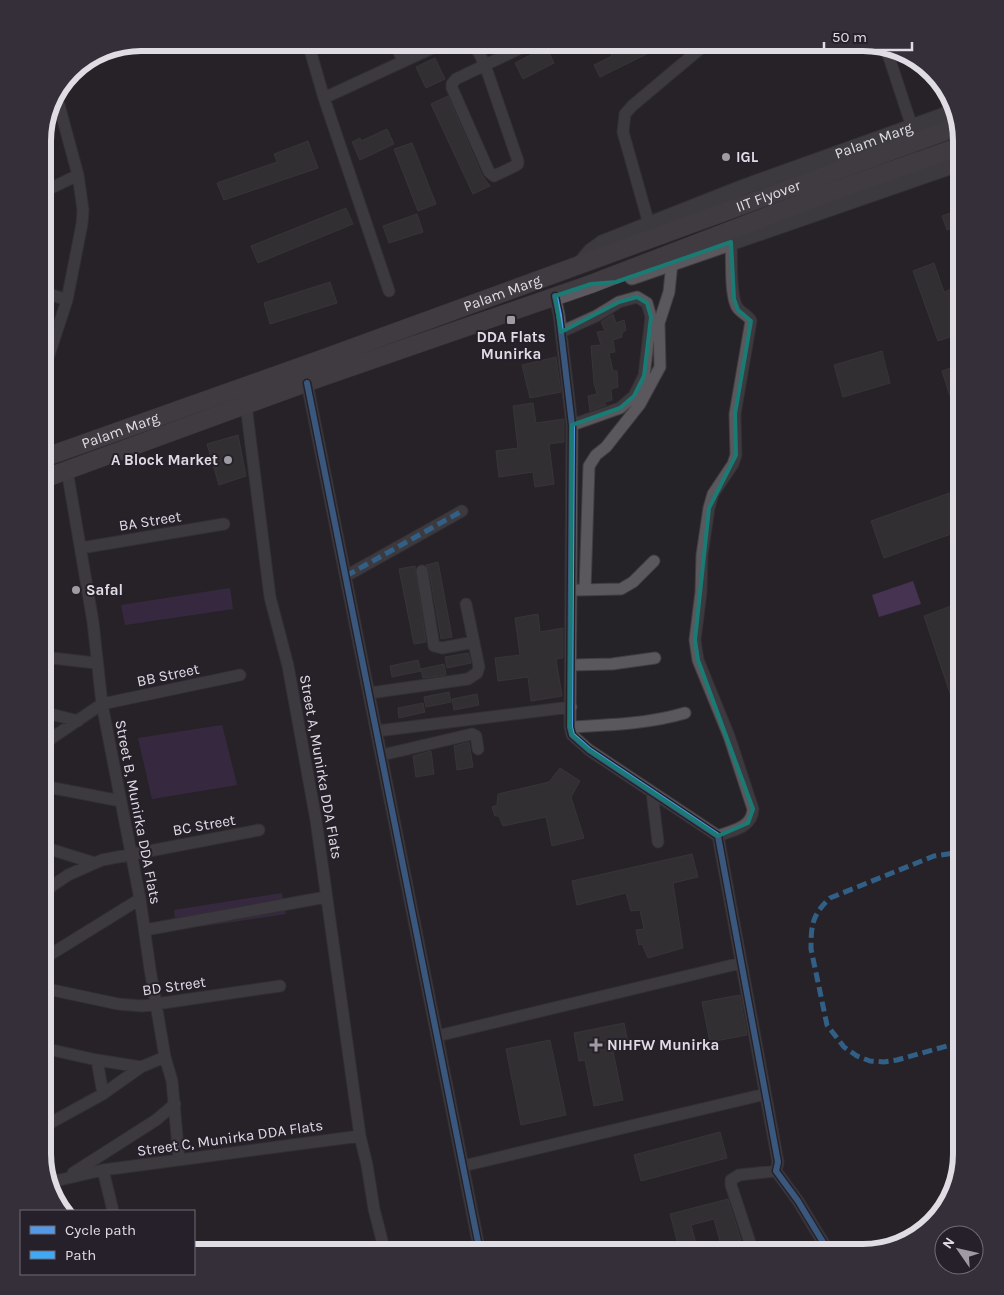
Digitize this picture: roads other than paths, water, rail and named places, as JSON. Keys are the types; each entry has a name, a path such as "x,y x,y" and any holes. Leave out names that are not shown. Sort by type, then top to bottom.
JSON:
{"main road":[{"name":"Palam Marg","path":"51,455 319,360 580,264 590,251 602,243 744,187 949,114"},
{"name":"IIT Flyover","path":"580,264 952,129"},
{"name":"IIT Flyover","path":"591,284 822,195 953,149"},
{"name":"Palam Marg","path":"51,476 554,296 591,284 616,282 953,166"}],"street":[{"path":"311,51 324,98 389,291"},
{"path":"399,51 403,61"},
{"path":"324,98 425,51"},
{"path":"478,51 484,65 518,163 494,176 489,172 452,86 456,79 484,65 513,51"},
{"path":"649,224 623,132 625,114 697,51"},
{"path":"888,55 912,127"},
{"path":"51,349 67,300 82,224 82,198 78,175 60,106"},
{"path":"51,188 78,175"},
{"path":"718,836 741,827 753,817 753,809 730,736 698,660 695,640 701,592 702,555 709,508 713,494 733,464 736,454 735,414 751,321 749,317 738,310 734,299 731,242"},
{"path":"585,590 589,466 596,455 606,447 640,404 660,367 659,323 669,292 672,263"},
{"path":"51,296 67,300"},
{"path":"554,296 559,315 572,424 570,727 572,735 584,746 718,836 778,1162 776,1171 798,1201 824,1244"},
{"path":"561,332 596,316 619,302 637,297 647,302 651,317 644,376 634,396 620,408 572,424"},
{"path":"307,383 478,1244"},
{"name":"Street A, Munirka DDA Flats","path":"246,405 270,597 288,666 316,820 360,1136 383,1244"},
{"name":"Street B, Munirka DDA Flats","path":"66,470 93,622 102,704 140,899 165,1058 172,1081 179,1159"},
{"path":"346,576 462,511"},
{"name":"BA Street","path":"81,548 224,524"},
{"path":"571,591 621,589 627,587 654,561"},
{"path":"422,571 434,646 442,648 474,642"},
{"path":"370,693 468,679 477,673 479,667 466,604"},
{"path":"571,665 612,664 655,658"},
{"path":"51,659 96,662"},
{"name":"BB Street","path":"102,704 240,676"},
{"path":"51,739 102,704"},
{"path":"377,731 571,707"},
{"path":"570,727 640,722 685,713"},
{"path":"51,714 78,721"},
{"path":"382,755 472,734 476,736 478,749"},
{"path":"51,788 121,801"},
{"path":"652,792 658,842"},
{"name":"BC Street","path":"51,886 95,863 130,854 259,830"},
{"path":"51,849 95,863"},
{"path":"145,930 326,897"},
{"path":"51,953 140,899"},
{"path":"438,1036 741,963"},
{"name":"BD Street","path":"51,990 118,1004 142,1006 280,986"},
{"path":"51,1050 97,1060 141,1066"},
{"path":"51,1122 103,1094 141,1066 165,1058"},
{"path":"97,1060 103,1094"},
{"path":"463,1166 765,1094"},
{"path":"66,1178 156,1120 175,1104"},
{"name":"Street C, Munirka DDA Flats","path":"55,1181 103,1170 360,1136"},
{"path":"103,1170 112,1210"},
{"path":"749,1244 731,1185 732,1180 738,1175 776,1171"}],"place":[{"name":"IGL","path":"726,157"},
{"name":"DDA Flats Munirka","path":"511,320"},
{"name":"A Block Market","path":"228,460"},
{"name":"Safal","path":"76,590"},
{"name":"NIHFW Munirka","path":"596,1045"}]}
